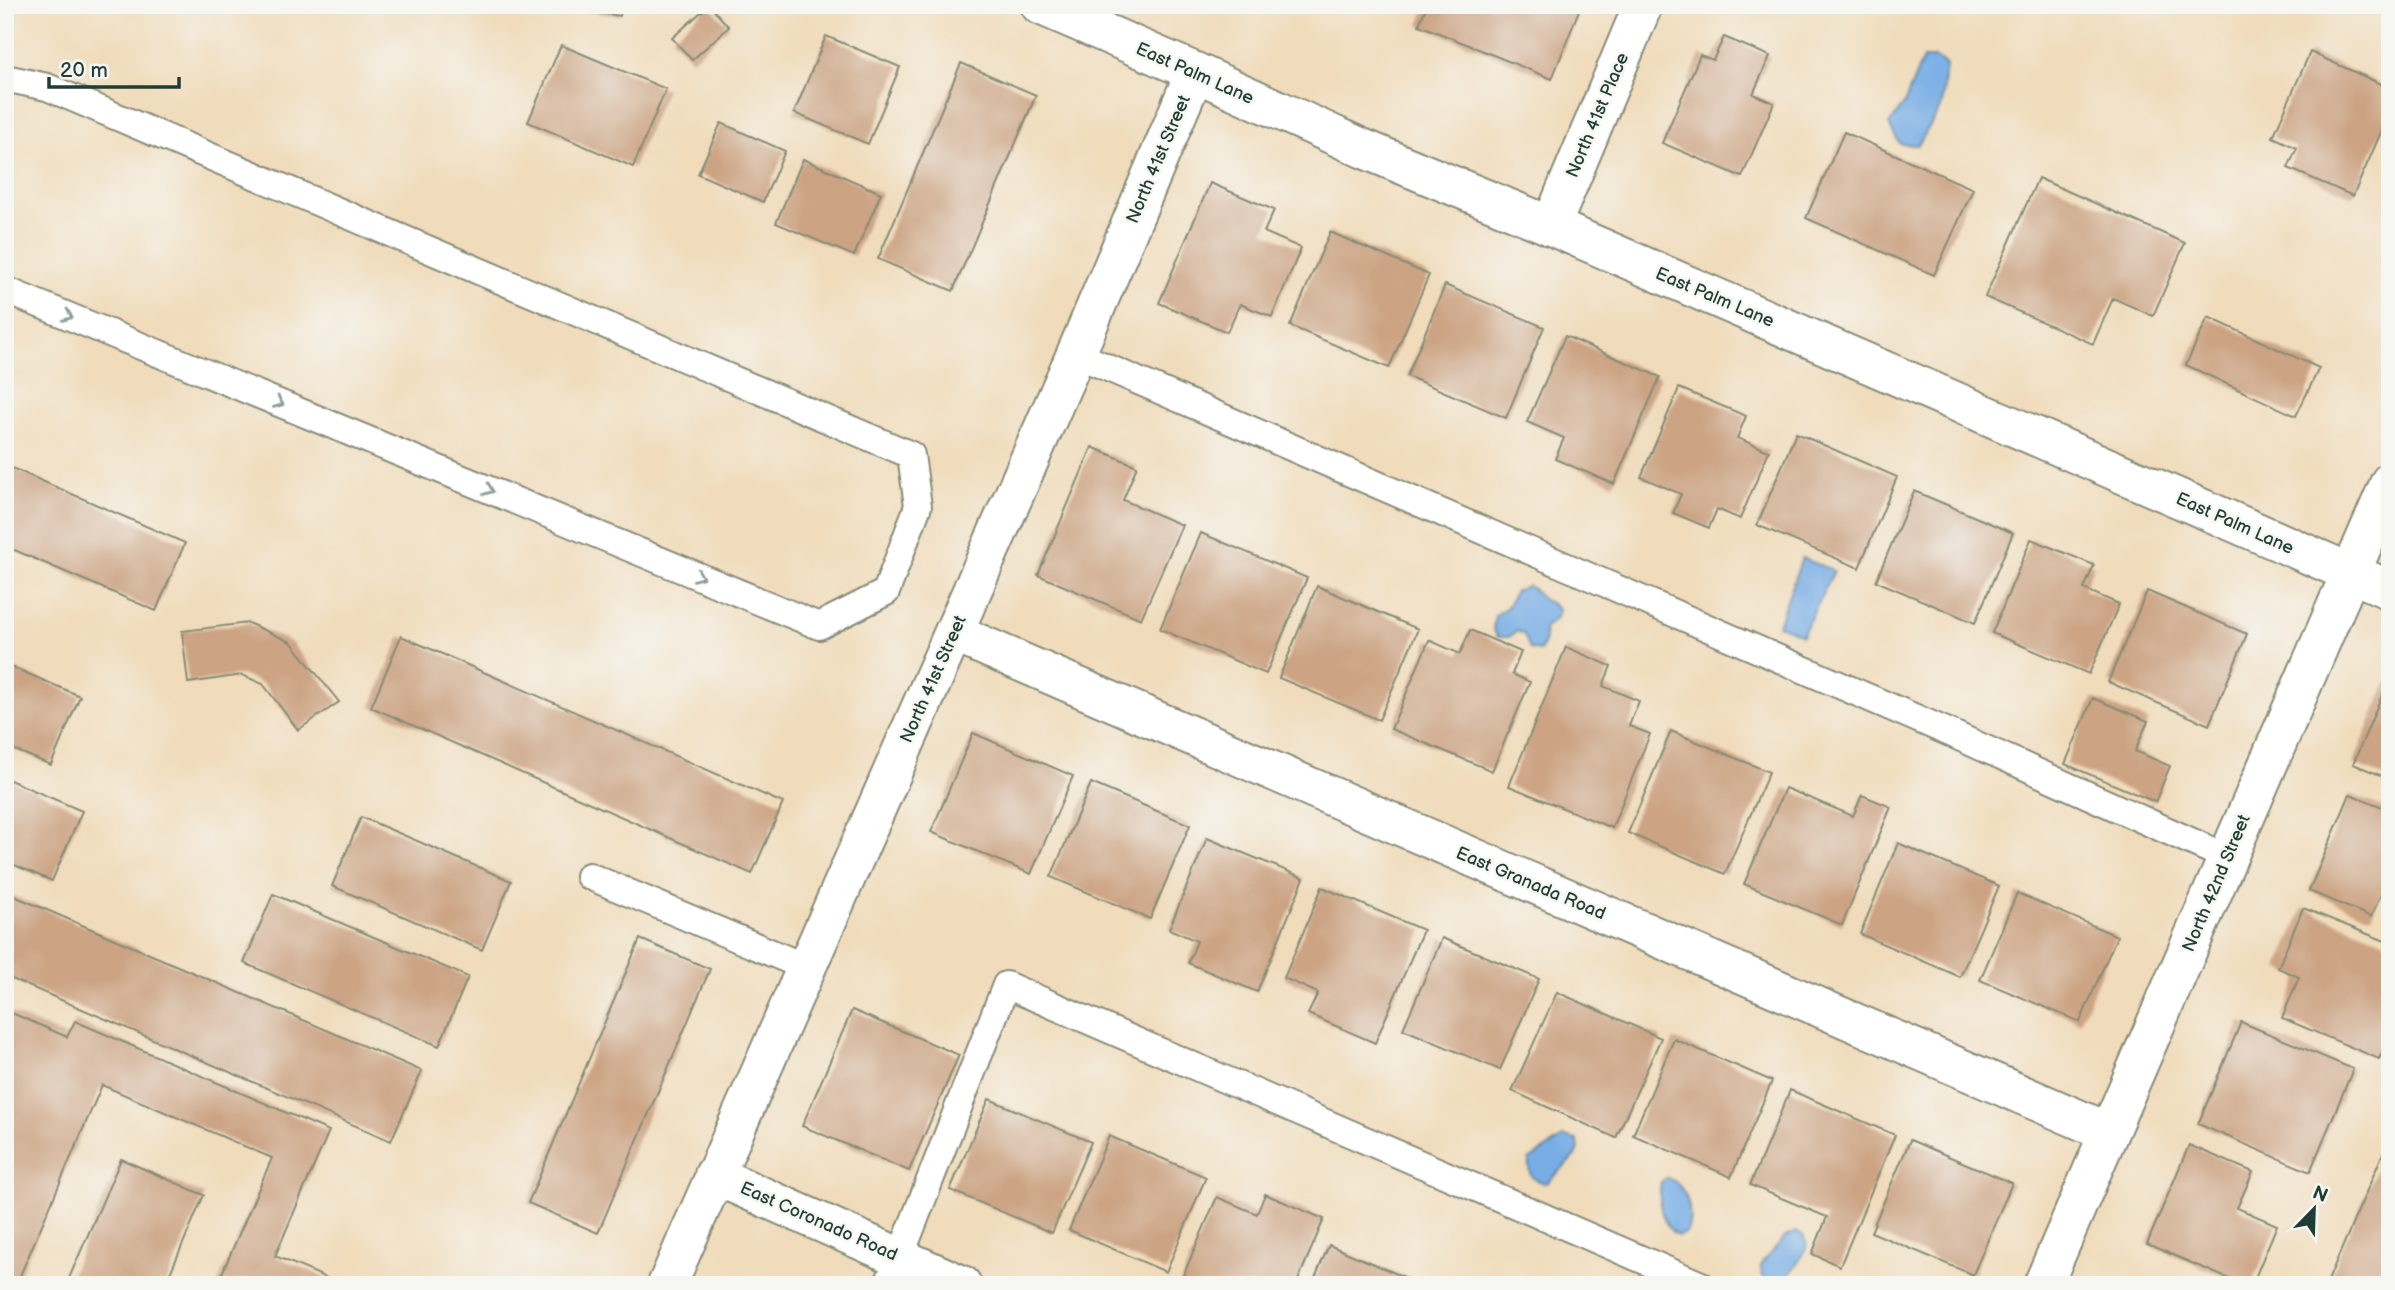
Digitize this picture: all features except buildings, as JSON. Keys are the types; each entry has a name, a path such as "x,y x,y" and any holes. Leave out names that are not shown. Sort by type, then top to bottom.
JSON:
{"street":[{"name":"East Palm Lane","path":"1040,5 1362,148 1551,226 2390,590"},
{"name":"North 41st Place","path":"1551,226 1643,5"},
{"name":"North 41st Street","path":"667,1285 1076,354 1195,72"},
{"name":"North 42nd Street","path":"2043,1285 2390,482"},
{"name":"East Granada Road","path":"954,633 2108,1132"},
{"name":"East Coronado Road","path":"714,1175 893,1271 962,1285"}],"lane":[{"path":"5,78 60,92 911,455 918,506 886,592 819,626 5,290"},
{"path":"1076,354 1948,732 2228,858"},
{"path":"589,876 805,967"},
{"path":"893,1271 1006,985 1701,1285"}],"water":[{"path":"1923,58 1936,58 1946,65 1942,105 1918,145 1900,144 1889,125 1904,104"},
{"path":"1802,558 1834,571 1802,635 1778,625"},
{"path":"1528,586 1559,611 1555,619 1544,628 1545,640 1540,651 1530,649 1524,634 1517,631 1509,637 1498,637 1493,629 1495,616 1508,606 1515,591"},
{"path":"1564,1137 1577,1140 1577,1154 1547,1183 1534,1179 1530,1174 1529,1160"},
{"path":"1666,1178 1679,1186 1689,1209 1689,1226 1686,1233 1678,1236 1667,1226 1662,1212 1661,1182"},
{"path":"1796,1232 1802,1234 1805,1239 1804,1254 1786,1279 1776,1285 1769,1282 1762,1275 1761,1264 1785,1237"}]}
